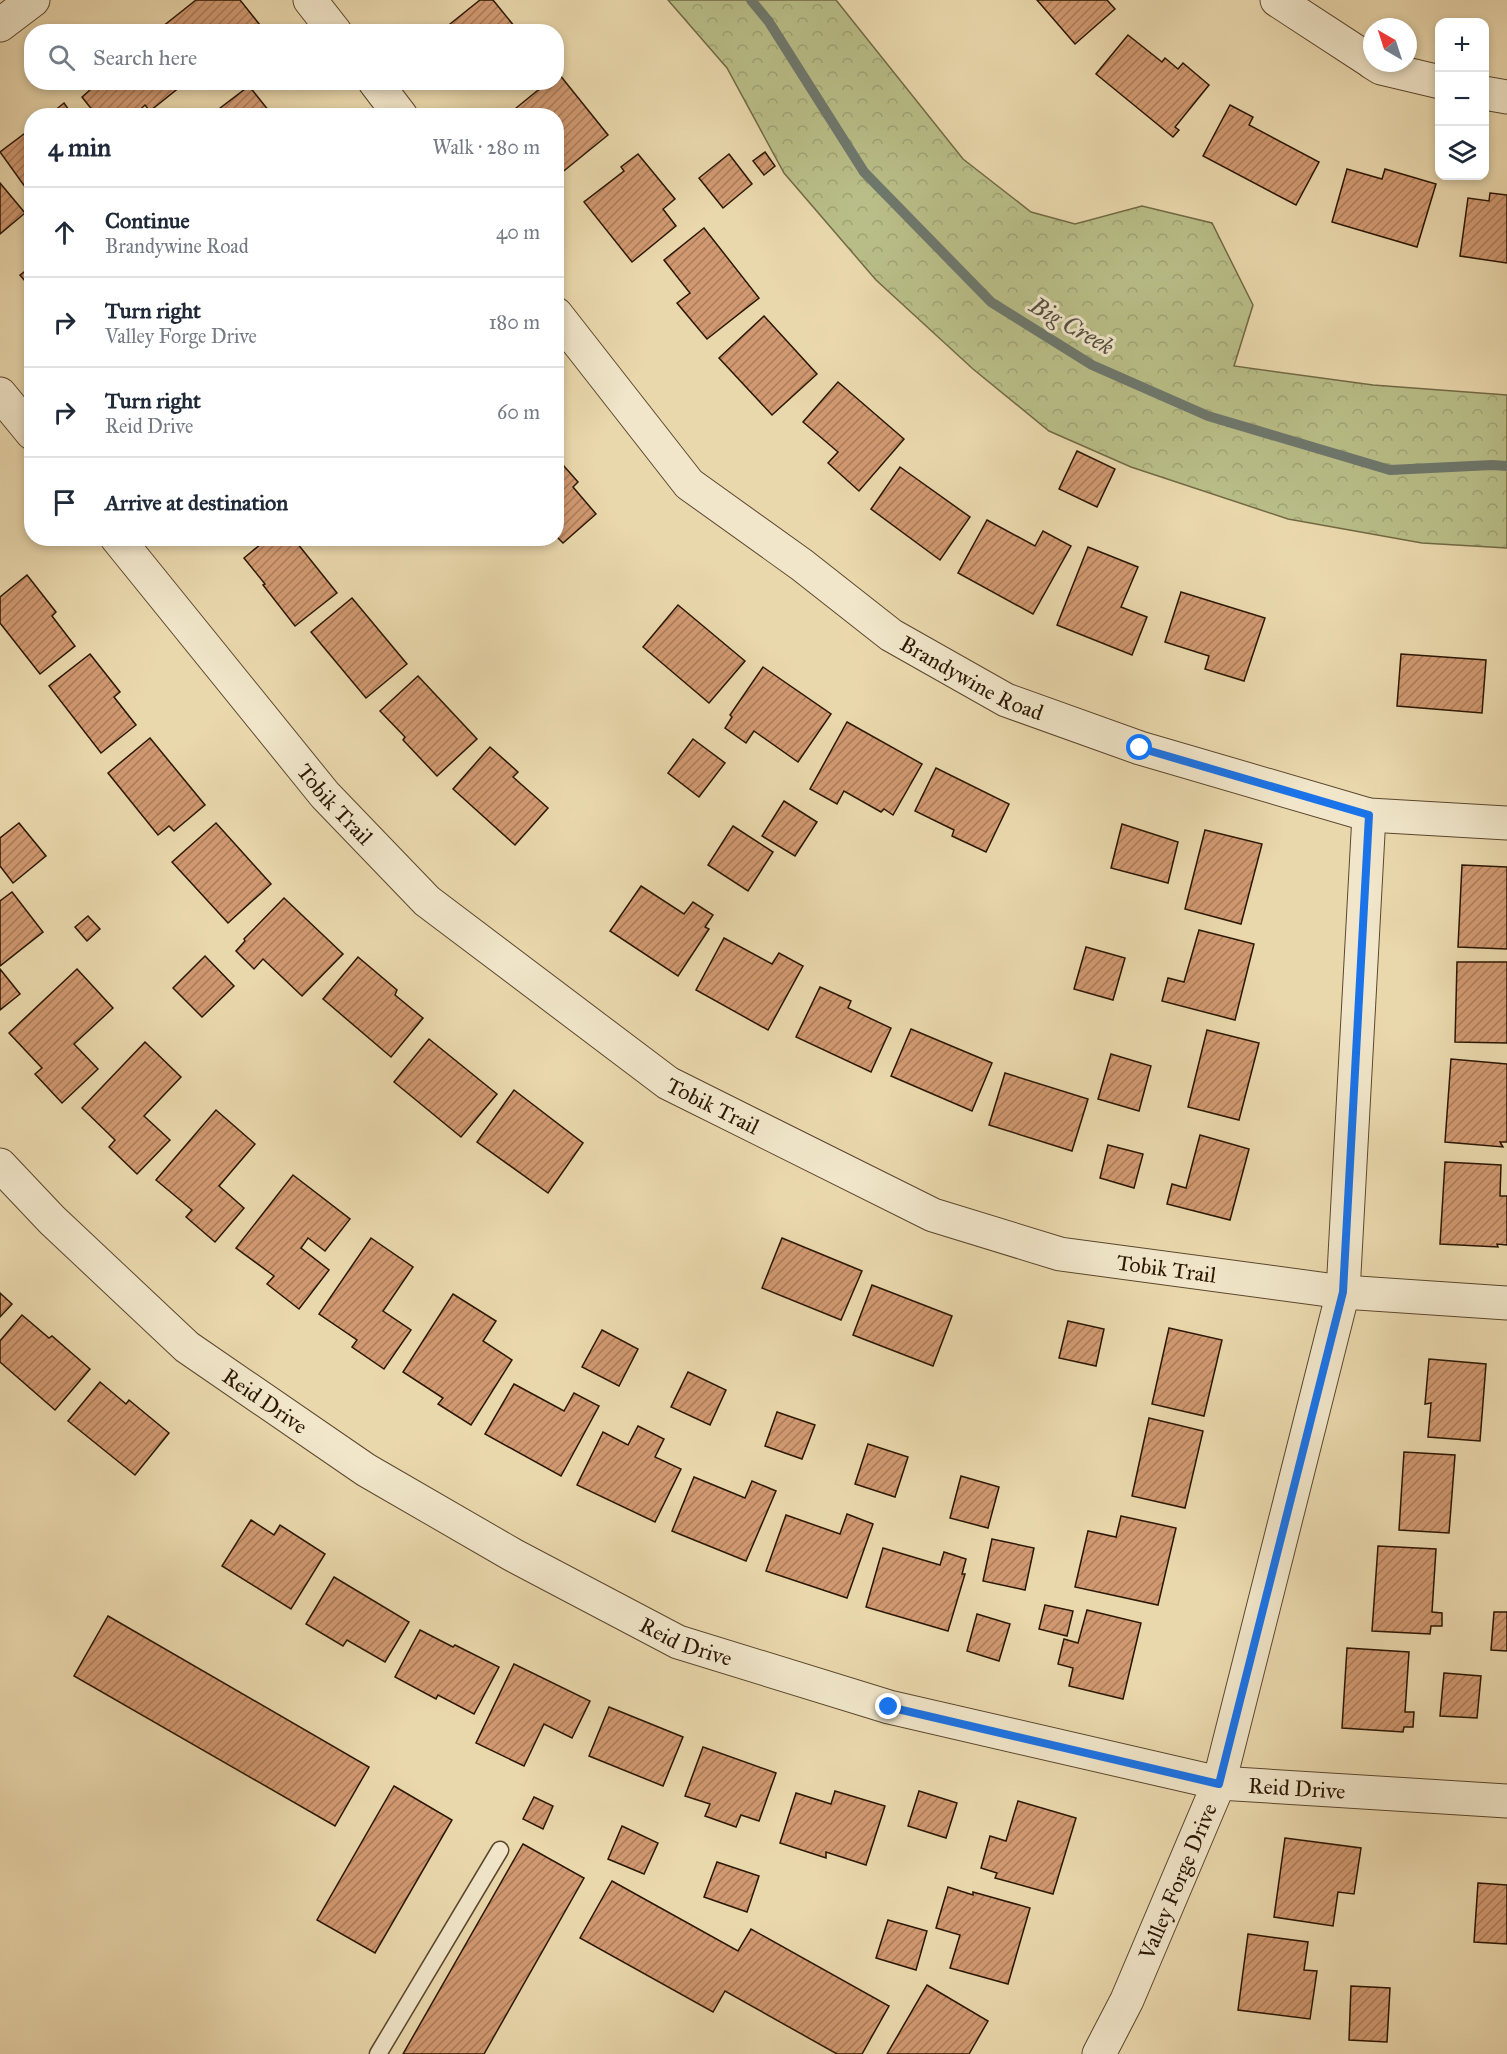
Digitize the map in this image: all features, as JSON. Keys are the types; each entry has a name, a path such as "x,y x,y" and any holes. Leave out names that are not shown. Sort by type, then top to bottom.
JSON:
{"street":[{"path":"0,25 33,0"},
{"path":"310,0 329,24"},
{"path":"1277,0 1363,56"},
{"path":"1398,72 1435,81"},
{"path":"381,90 395,108"},
{"path":"1489,94 1507,97"},
{"name":"Brandywine Road","path":"564,324 689,484 802,565 891,635 1006,700 1140,748 1369,815 1507,823"},
{"path":"0,394 24,423"},
{"name":"Tobik Trail","path":"123,546 324,795 427,901 668,1083 933,1215 1060,1254 1343,1292 1507,1303"},
{"name":"Valley Forge Drive","path":"1099,2054 1127,2000 1219,1784 1343,1292 1369,815"},
{"name":"Reid Drive","path":"0,1165 52,1220 187,1347 366,1470 513,1555 678,1642 889,1707 1219,1784 1507,1801"}],"lane":[{"path":"378,2054 500,1850"}],"green space":[{"path":"668,0 836,0 963,159 1031,212 1075,224 1142,206 1212,223 1253,305 1234,366 1373,385 1507,395 1507,548 1422,543 1288,519 1131,467 1049,431 973,369 876,280 784,173 727,68"}],"building":[{"path":"196,0 240,0 259,24 166,24"},
{"path":"480,0 493,0 512,24 450,24"},
{"path":"1037,0 1107,0 1115,9 1075,44"},
{"path":"1128,35 1162,62 1165,58 1178,69 1183,63 1209,85 1175,127 1179,130 1173,137 1096,74"},
{"path":"564,80 608,135 564,171 564,108 516,108 538,90 564,90"},
{"path":"90,90 176,90 154,108 148,108 145,105 142,108 91,108 82,97"},
{"path":"244,90 252,90 267,108 220,108"},
{"path":"64,103 67,108 58,108"},
{"path":"1230,105 1253,117 1249,125 1319,162 1296,205 1203,156"},
{"path":"24,134 24,185 0,152"},
{"path":"765,152 775,166 764,175 753,161"},
{"path":"638,154 675,199 663,209 676,226 632,262 584,202 624,171 621,167"},
{"path":"729,154 752,184 723,208 699,178"},
{"path":"1347,169 1382,179 1385,169 1436,184 1417,247 1332,222"},
{"path":"0,183 24,214 0,234"},
{"path":"1490,193 1507,195 1507,263 1460,256 1468,198 1489,201"},
{"path":"704,228 759,298 707,339 677,303 690,293 664,260"},
{"path":"764,316 817,374 772,415 719,358"},
{"path":"838,382 904,439 859,491 828,463 838,452 803,422"},
{"path":"1077,451 1115,469 1097,507 1059,489"},
{"path":"564,466 578,482 573,487 596,514 564,542"},
{"path":"900,467 970,517 940,560 871,509"},
{"path":"987,520 1035,546 1043,531 1071,546 1033,614 958,573"},
{"path":"258,546 299,546 337,593 295,626 244,558"},
{"path":"1088,547 1138,567 1121,607 1147,617 1132,655 1057,625"},
{"path":"27,575 56,612 52,616 75,646 40,674 0,623 0,597"},
{"path":"1181,592 1265,618 1244,681 1205,669 1209,656 1165,642"},
{"path":"352,598 407,664 366,698 311,632"},
{"path":"678,605 745,661 709,703 643,647"},
{"path":"90,654 120,692 114,697 136,725 101,753 49,686"},
{"path":"1401,654 1486,660 1482,713 1397,706"},
{"path":"763,667 831,714 798,762 754,731 746,743 725,728 732,717 730,715"},
{"path":"418,676 477,739 437,776 403,740 405,737 380,711"},
{"path":"847,722 922,764 893,815 884,809 881,812 844,791 837,804 810,789"},
{"path":"150,738 205,805 174,831 169,826 158,835 108,773"},
{"path":"693,739 725,763 699,797 668,773"},
{"path":"490,747 518,772 513,777 548,808 515,845 453,789"},
{"path":"936,768 1009,804 986,852 952,836 954,830 915,811"},
{"path":"784,801 817,822 795,856 762,836"},
{"path":"19,823 46,856 13,883 0,866 0,838"},
{"path":"216,823 271,884 228,923 172,862"},
{"path":"1122,824 1178,842 1168,883 1111,868"},
{"path":"733,826 773,852 748,891 708,865"},
{"path":"1205,830 1262,844 1241,924 1185,909"},
{"path":"1462,865 1507,867 1507,949 1458,947"},
{"path":"641,886 684,914 693,902 713,915 705,927 709,929 678,976 610,931"},
{"path":"12,892 43,932 0,966 0,901"},
{"path":"284,898 343,954 302,996 263,959 254,969 236,951 245,941 244,939"},
{"path":"88,916 100,929 87,941 75,927"},
{"path":"1199,930 1254,944 1235,1020 1162,1001 1168,978 1184,982"},
{"path":"724,938 772,964 779,953 803,966 768,1030 696,990"},
{"path":"1086,947 1125,958 1113,1000 1074,989"},
{"path":"205,956 234,986 202,1017 173,988"},
{"path":"358,957 397,990 395,995 423,1018 391,1057 323,999"},
{"path":"1457,962 1507,962 1507,1043 1455,1042"},
{"path":"0,969 20,994 0,1010"},
{"path":"77,969 113,1008 74,1044 98,1069 62,1103 35,1074 42,1068 9,1033"},
{"path":"820,987 851,1001 848,1008 891,1028 871,1072 796,1037"},
{"path":"911,1029 992,1063 972,1111 891,1076"},
{"path":"1207,1030 1259,1043 1239,1120 1188,1107"},
{"path":"429,1039 497,1094 461,1137 394,1082"},
{"path":"145,1042 181,1077 144,1116 170,1140 137,1174 109,1147 115,1140 82,1108"},
{"path":"1111,1054 1151,1066 1139,1111 1098,1099"},
{"path":"1451,1059 1507,1064 1507,1142 1500,1142 1503,1147 1445,1142"},
{"path":"1005,1073 1088,1099 1072,1151 989,1125"},
{"path":"514,1090 583,1143 548,1193 477,1142"},
{"path":"216,1110 255,1144 219,1186 244,1208 215,1242 186,1217 192,1210 156,1180"},
{"path":"1200,1135 1249,1149 1230,1220 1167,1204 1172,1184 1186,1188"},
{"path":"1108,1145 1143,1154 1134,1188 1100,1178"},
{"path":"1445,1162 1501,1165 1500,1196 1507,1196 1507,1245 1497,1244 1498,1247 1440,1244"},
{"path":"293,1175 350,1219 325,1251 308,1238 301,1248 329,1270 299,1309 267,1284 274,1276 236,1248"},
{"path":"371,1238 413,1267 383,1311 411,1330 384,1369 352,1347 357,1340 319,1314"},
{"path":"782,1238 862,1271 841,1320 762,1288"},
{"path":"872,1285 952,1316 933,1366 853,1335"},
{"path":"0,1293 12,1304 0,1317"},
{"path":"453,1294 496,1321 483,1341 512,1360 471,1425 438,1404 443,1398 403,1372"},
{"path":"22,1315 49,1338 52,1336 90,1369 55,1410 0,1362 0,1341"},
{"path":"1068,1321 1104,1329 1096,1366 1059,1358"},
{"path":"1169,1328 1222,1340 1204,1416 1152,1404"},
{"path":"602,1330 638,1349 619,1386 582,1367"},
{"path":"1429,1359 1486,1364 1480,1441 1428,1437 1431,1403 1425,1404"},
{"path":"688,1372 726,1390 710,1425 671,1407"},
{"path":"100,1382 126,1404 129,1400 169,1433 135,1475 68,1421"},
{"path":"514,1384 564,1411 574,1393 599,1406 561,1476 485,1434"},
{"path":"777,1412 815,1425 802,1459 765,1446"},
{"path":"1149,1418 1203,1431 1185,1508 1132,1496"},
{"path":"638,1426 664,1439 655,1457 681,1469 655,1522 577,1485 603,1432 628,1445"},
{"path":"868,1444 908,1457 895,1497 855,1484"},
{"path":"1404,1452 1455,1455 1449,1533 1399,1530"},
{"path":"961,1476 999,1487 988,1528 950,1518"},
{"path":"694,1477 745,1498 752,1481 776,1491 746,1561 672,1531"},
{"path":"847,1514 873,1524 847,1598 766,1571 786,1515 840,1534"},
{"path":"1121,1516 1176,1528 1158,1605 1075,1587 1088,1531 1116,1537"},
{"path":"251,1520 274,1535 280,1525 325,1554 291,1609 222,1566"},
{"path":"992,1539 1034,1548 1025,1590 983,1581"},
{"path":"1378,1546 1436,1549 1432,1612 1442,1613 1442,1626 1431,1626 1430,1634 1372,1631"},
{"path":"883,1548 940,1565 944,1552 966,1559 962,1574 965,1574 948,1631 866,1607"},
{"path":"334,1577 409,1622 385,1662 347,1640 343,1646 306,1624"},
{"path":"1045,1605 1073,1611 1067,1636 1039,1629"},
{"path":"1087,1610 1141,1623 1123,1699 1069,1686 1073,1668 1058,1664 1064,1639 1078,1643"},
{"path":"1494,1612 1507,1612 1507,1651 1491,1650"},
{"path":"977,1614 1010,1624 999,1661 967,1651"},
{"path":"108,1616 369,1767 335,1826 74,1676"},
{"path":"420,1630 499,1667 474,1714 438,1695 436,1699 395,1677"},
{"path":"1347,1648 1409,1652 1405,1712 1414,1712 1413,1727 1404,1727 1403,1732 1342,1728"},
{"path":"514,1664 590,1701 572,1738 544,1724 524,1766 476,1743"},
{"path":"1444,1673 1481,1676 1477,1718 1440,1716"},
{"path":"609,1707 683,1737 663,1786 589,1756"},
{"path":"703,1747 776,1773 759,1821 741,1815 736,1827 705,1816 710,1804 685,1796"},
{"path":"394,1786 452,1820 375,1953 317,1920"},
{"path":"835,1791 885,1806 866,1865 826,1852 826,1858 780,1843 796,1793 831,1804"},
{"path":"919,1791 957,1803 946,1838 908,1826"},
{"path":"534,1797 553,1806 543,1829 523,1819"},
{"path":"1018,1801 1076,1818 1053,1894 995,1878 997,1873 981,1868 990,1836 1006,1841"},
{"path":"622,1826 658,1843 644,1874 608,1859"},
{"path":"1285,1838 1361,1848 1354,1894 1338,1892 1333,1926 1274,1917"},
{"path":"523,1844 584,1878 484,2054 403,2054"},
{"path":"717,1862 759,1876 747,1912 704,1897"},
{"path":"612,1881 738,1951 751,1929 889,2006 862,2054 837,2054 725,1991 713,2012 580,1938"},
{"path":"1478,1883 1507,1885 1507,1944 1474,1942"},
{"path":"948,1887 1030,1908 1008,1984 950,1968 960,1935 936,1928"},
{"path":"888,1920 927,1931 916,1970 876,1958"},
{"path":"1248,1934 1308,1942 1304,1970 1317,1971 1310,2019 1238,2010"},
{"path":"927,1985 988,2021 969,2054 887,2054"},
{"path":"1351,1986 1390,1988 1387,2042 1349,2040"}],"waterway":[{"name":"Big Creek","path":"751,0 769,22 864,172 991,302 1092,365 1208,416 1390,470 1507,466"}],"route":[{"path":"889,1707 1219,1784 1343,1292 1369,815 1140,748"}]}
